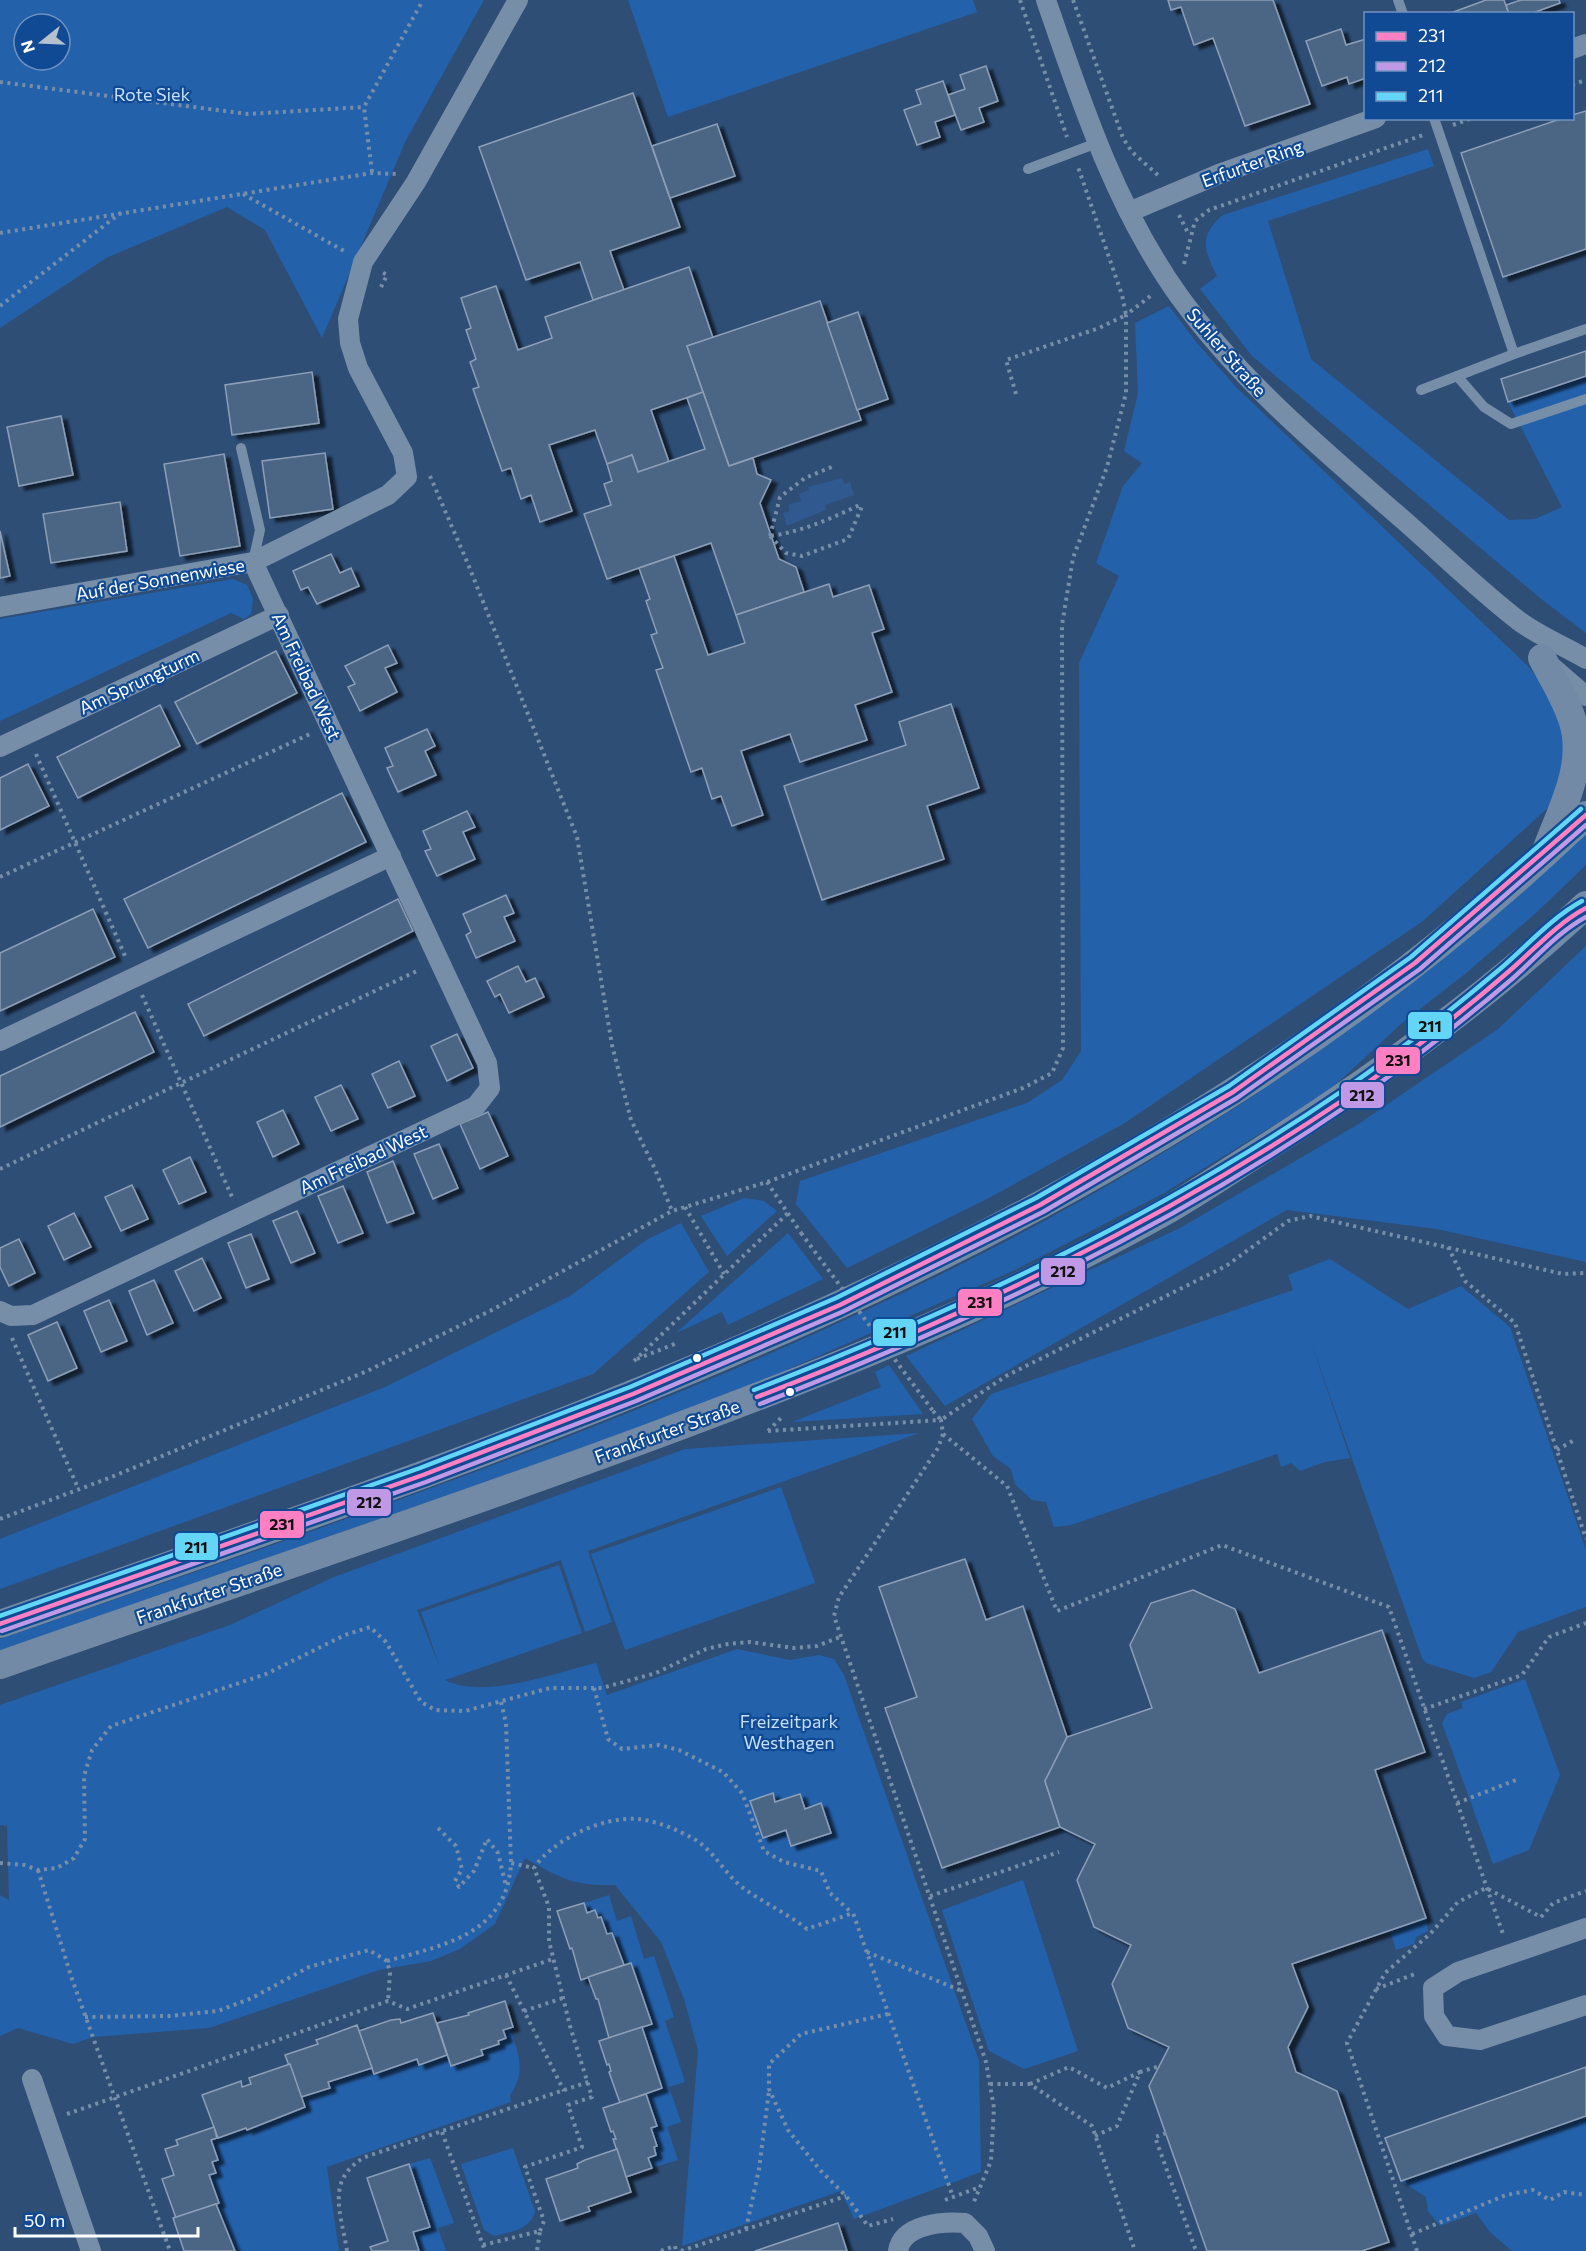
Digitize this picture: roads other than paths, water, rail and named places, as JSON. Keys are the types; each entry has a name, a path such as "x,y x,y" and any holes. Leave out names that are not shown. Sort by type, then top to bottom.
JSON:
{"street":[{"name":"Auf der Sonnenwiese","path":"0,607 253,562 388,495 407,477 403,453 358,368 350,344 348,319 363,262 416,182 518,0"},
{"name":"Suhler Straße","path":"1046,0 1097,143 1129,212 1169,281 1205,331 1236,366 1301,431 1520,622 1586,659"},
{"name":"Erfurter Ring","path":"1129,212 1219,174 1370,120"},
{"name":"Am Freibad West","path":"1,1312 11,1316 33,1315 476,1106 490,1088 487,1063 253,562"},
{"name":"Am Sprungturm","path":"0,747 279,615"},
{"name":"Suhler Straße","path":"1520,622 1542,658 1586,696"},
{"path":"1542,658 1573,723 1577,749 1574,776 1544,856"},
{"path":"0,1624 260,1534 562,1423 702,1367 868,1293 1005,1225 1160,1137 1247,1083 1351,1012 1442,942 1544,856 1586,815"},
{"path":"0,1041 391,856"},
{"name":"Frankfurter Straße","path":"0,1665 562,1470 777,1390 901,1339 1035,1277 1170,1209 1346,1098 1477,998 1584,908"},
{"path":"1586,1928 1458,1972 1433,1988 1434,2016 1447,2036 1480,2040 1586,2004"},
{"path":"32,2079 91,2251"},
{"path":"898,2251 899,2246 913,2231 941,2223 965,2223 978,2236 985,2251"}],"lane":[{"path":"1435,120 1514,354"},
{"path":"1028,168 1097,143"},
{"path":"1421,390 1586,329"},
{"path":"1457,376 1484,407 1511,424 1586,399"},
{"path":"241,448 260,530 253,562"}],"park label":[{"name":"Rote Siek","path":"152,94"},
{"name":"Freizeitpark Westhagen","path":"789,1731"}]}
